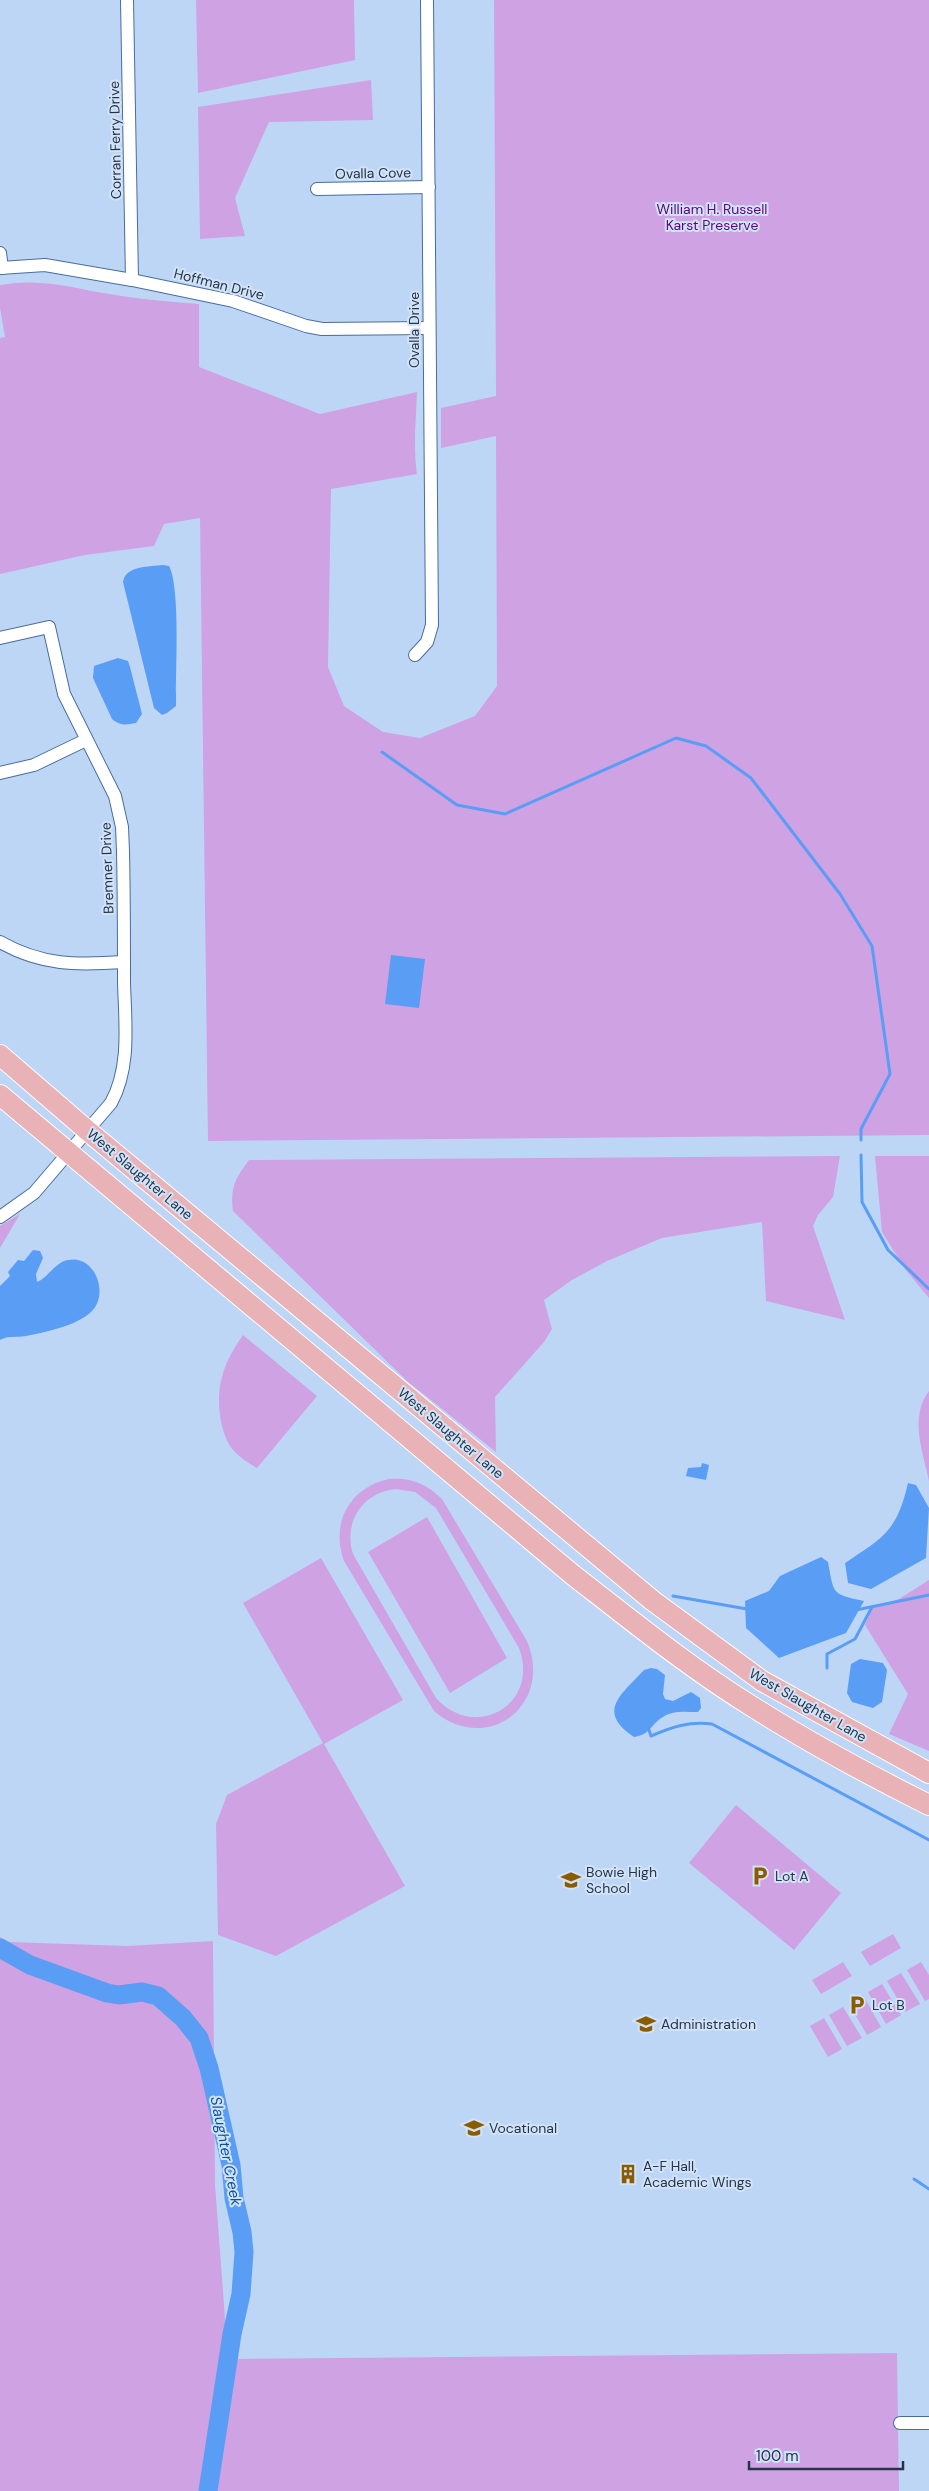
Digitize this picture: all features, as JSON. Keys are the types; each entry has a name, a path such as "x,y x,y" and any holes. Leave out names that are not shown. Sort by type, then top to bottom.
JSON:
{"main road":[{"name":"West Slaughter Lane","path":"0,1055 88,1131 653,1601 762,1681 929,1773"},
{"name":"West Slaughter Lane","path":"0,1095 573,1575 752,1707 852,1767 929,1806"},
{"path":"636,1623 653,1601"}],"street":[{"name":"Corran Ferry Drive","path":"127,0 132,280"},
{"name":"Ovalla Drive","path":"415,655 426,642 432,626 427,0"},
{"name":"Ovalla Cove","path":"317,188 428,187"},
{"path":"0,253 1,268"},
{"name":"Hoffman Drive","path":"1,268 45,265 132,280 233,301 306,326 322,329 429,328"},
{"name":"Bremner Drive","path":"0,638 48,627 64,694 107,778 120,812 124,851 123,1075 119,1088 111,1103 34,1194 0,1217"},
{"path":"0,773 34,766 86,740"},
{"path":"0,942 32,956 59,963 78,965 124,962"},
{"path":"900,2423 929,2423"}],"green space":[{"path":"196,0 354,0 355,60 198,93"},
{"name":"William H. Russell Karst Preserve","path":"494,0 929,0 929,1135 208,1141 200,518 164,524 154,546 85,555 0,574 0,338 5,337 0,308 0,285 33,282 47,283 132,297 199,304 199,367 320,414 417,392 415,444 417,474 331,489 328,667 344,706 383,732 420,738 475,716 497,686 496,436 441,448 441,408 496,396"},
{"path":"371,80 373,120 269,122 235,198 245,236 200,239 198,107"},
{"path":"840,1156 833,1197 818,1215 813,1226 845,1320 766,1301 762,1222 662,1238 607,1261 572,1280 544,1300 552,1329 544,1342 495,1397 496,1452 407,1381 233,1211 232,1203 233,1189 240,1173 249,1160"},
{"path":"875,1156 929,1156 929,1298 905,1269 882,1232"},
{"path":"20,1214 0,1248 0,1226"},
{"path":"243,1335 317,1396 257,1468 239,1456 230,1446 223,1430 219,1403 220,1385 224,1371"},
{"path":"929,1391 929,1481 921,1447 919,1423 923,1401"},
{"path":"389,1479 411,1480 430,1489 442,1499 527,1641 533,1664 531,1685 523,1703 510,1717 494,1726 475,1728 454,1724 434,1711 344,1561 340,1547 342,1520 354,1498 375,1483","holes":["396,1489 415,1492 436,1508 519,1648 523,1668 521,1686 513,1700 500,1710 485,1716 469,1717 452,1711 436,1698 353,1554 351,1531 358,1511 365,1502 384,1491"]},
{"path":"427,1517 507,1658 450,1693 368,1552"},
{"path":"321,1558 403,1700 324,1744 405,1886 276,1956 218,1935 216,1824 227,1795 323,1743 243,1603"},
{"path":"929,1580 929,1751 889,1734 908,1694 865,1625 873,1607 899,1599"},
{"name":"Lot A","path":"736,1805 841,1893 794,1950 689,1863"},
{"path":"893,1934 901,1948 870,1966 861,1952"},
{"path":"0,1937 10,1942 127,1946 213,1941 215,2184 228,2359 897,2353 899,2491 0,2491"},
{"path":"843,1962 852,1976 821,1994 812,1980"},
{"path":"921,1962 929,1975 929,1999 925,2001 907,1970"},
{"path":"901,1973 920,2004 905,2012 887,1981"},
{"path":"882,1984 901,2015 886,2024 868,1992"},
{"path":"863,1995 881,2027 867,2035 849,2004"},
{"path":"843,2007 862,2038 847,2046 829,2015"},
{"path":"824,2018 842,2049 828,2057 810,2026"}],"water":[{"path":"163,565 169,566 175,590 177,646 176,706 162,715 154,708 123,582 125,576 133,570"},
{"path":"118,658 128,661 130,667 142,714 136,723 123,724 112,719 93,678 94,666"},
{"path":"391,955 425,959 419,1008 385,1004"},
{"path":"33,1250 40,1251 43,1258 36,1274 37,1282 63,1261 78,1260 86,1263 97,1277 99,1296 97,1305 85,1317 69,1325 42,1333 0,1340 0,1286 10,1276 8,1272 18,1260 24,1261"},
{"path":"702,1463 709,1465 706,1480 686,1476 688,1468 701,1467"},
{"path":"908,1483 916,1485 929,1508 926,1558 871,1589 848,1583 845,1563 879,1539 894,1523 904,1499"},
{"path":"821,1557 828,1562 833,1587 836,1591 845,1596 864,1601 846,1633 779,1658 746,1628 745,1601 769,1591 780,1576"},
{"path":"860,1659 883,1663 887,1670 882,1702 873,1708 852,1702 847,1693 851,1664"},
{"path":"657,1669 665,1675 663,1694 665,1699 673,1701 691,1692 700,1698 701,1708 698,1712 671,1713 659,1720 644,1734 634,1737 616,1719 614,1711 616,1703 627,1687 644,1670"}],"waterway":[{"path":"382,752 457,805 505,814 676,738 706,746 751,778 840,894 872,946 890,1074 861,1129 861,1140"},
{"path":"861,1155 862,1202 888,1250 929,1289"},
{"path":"856,1610 929,1595"},
{"path":"673,1596 747,1609"},
{"path":"827,1668 827,1654 855,1639 872,1607"},
{"path":"649,1730 651,1736 666,1730 696,1723 712,1724 929,1840"},
{"name":"Slaughter Creek","path":"0,1948 30,1965 107,1993 119,1995 142,1992 158,1996 183,2018 199,2038 209,2068 231,2165 234,2198 242,2232 244,2252 241,2294 232,2334 208,2491"},
{"path":"914,2179 929,2189"}],"place":[{"name":"Lot A","path":"760,1876"},
{"name":"Bowie High School","path":"571,1880"},
{"name":"Lot B","path":"857,2005"},
{"name":"Administration","path":"646,2024"},
{"name":"Vocational","path":"474,2128"},
{"name":"A-F Hall, Academic Wings","path":"628,2174"}]}
